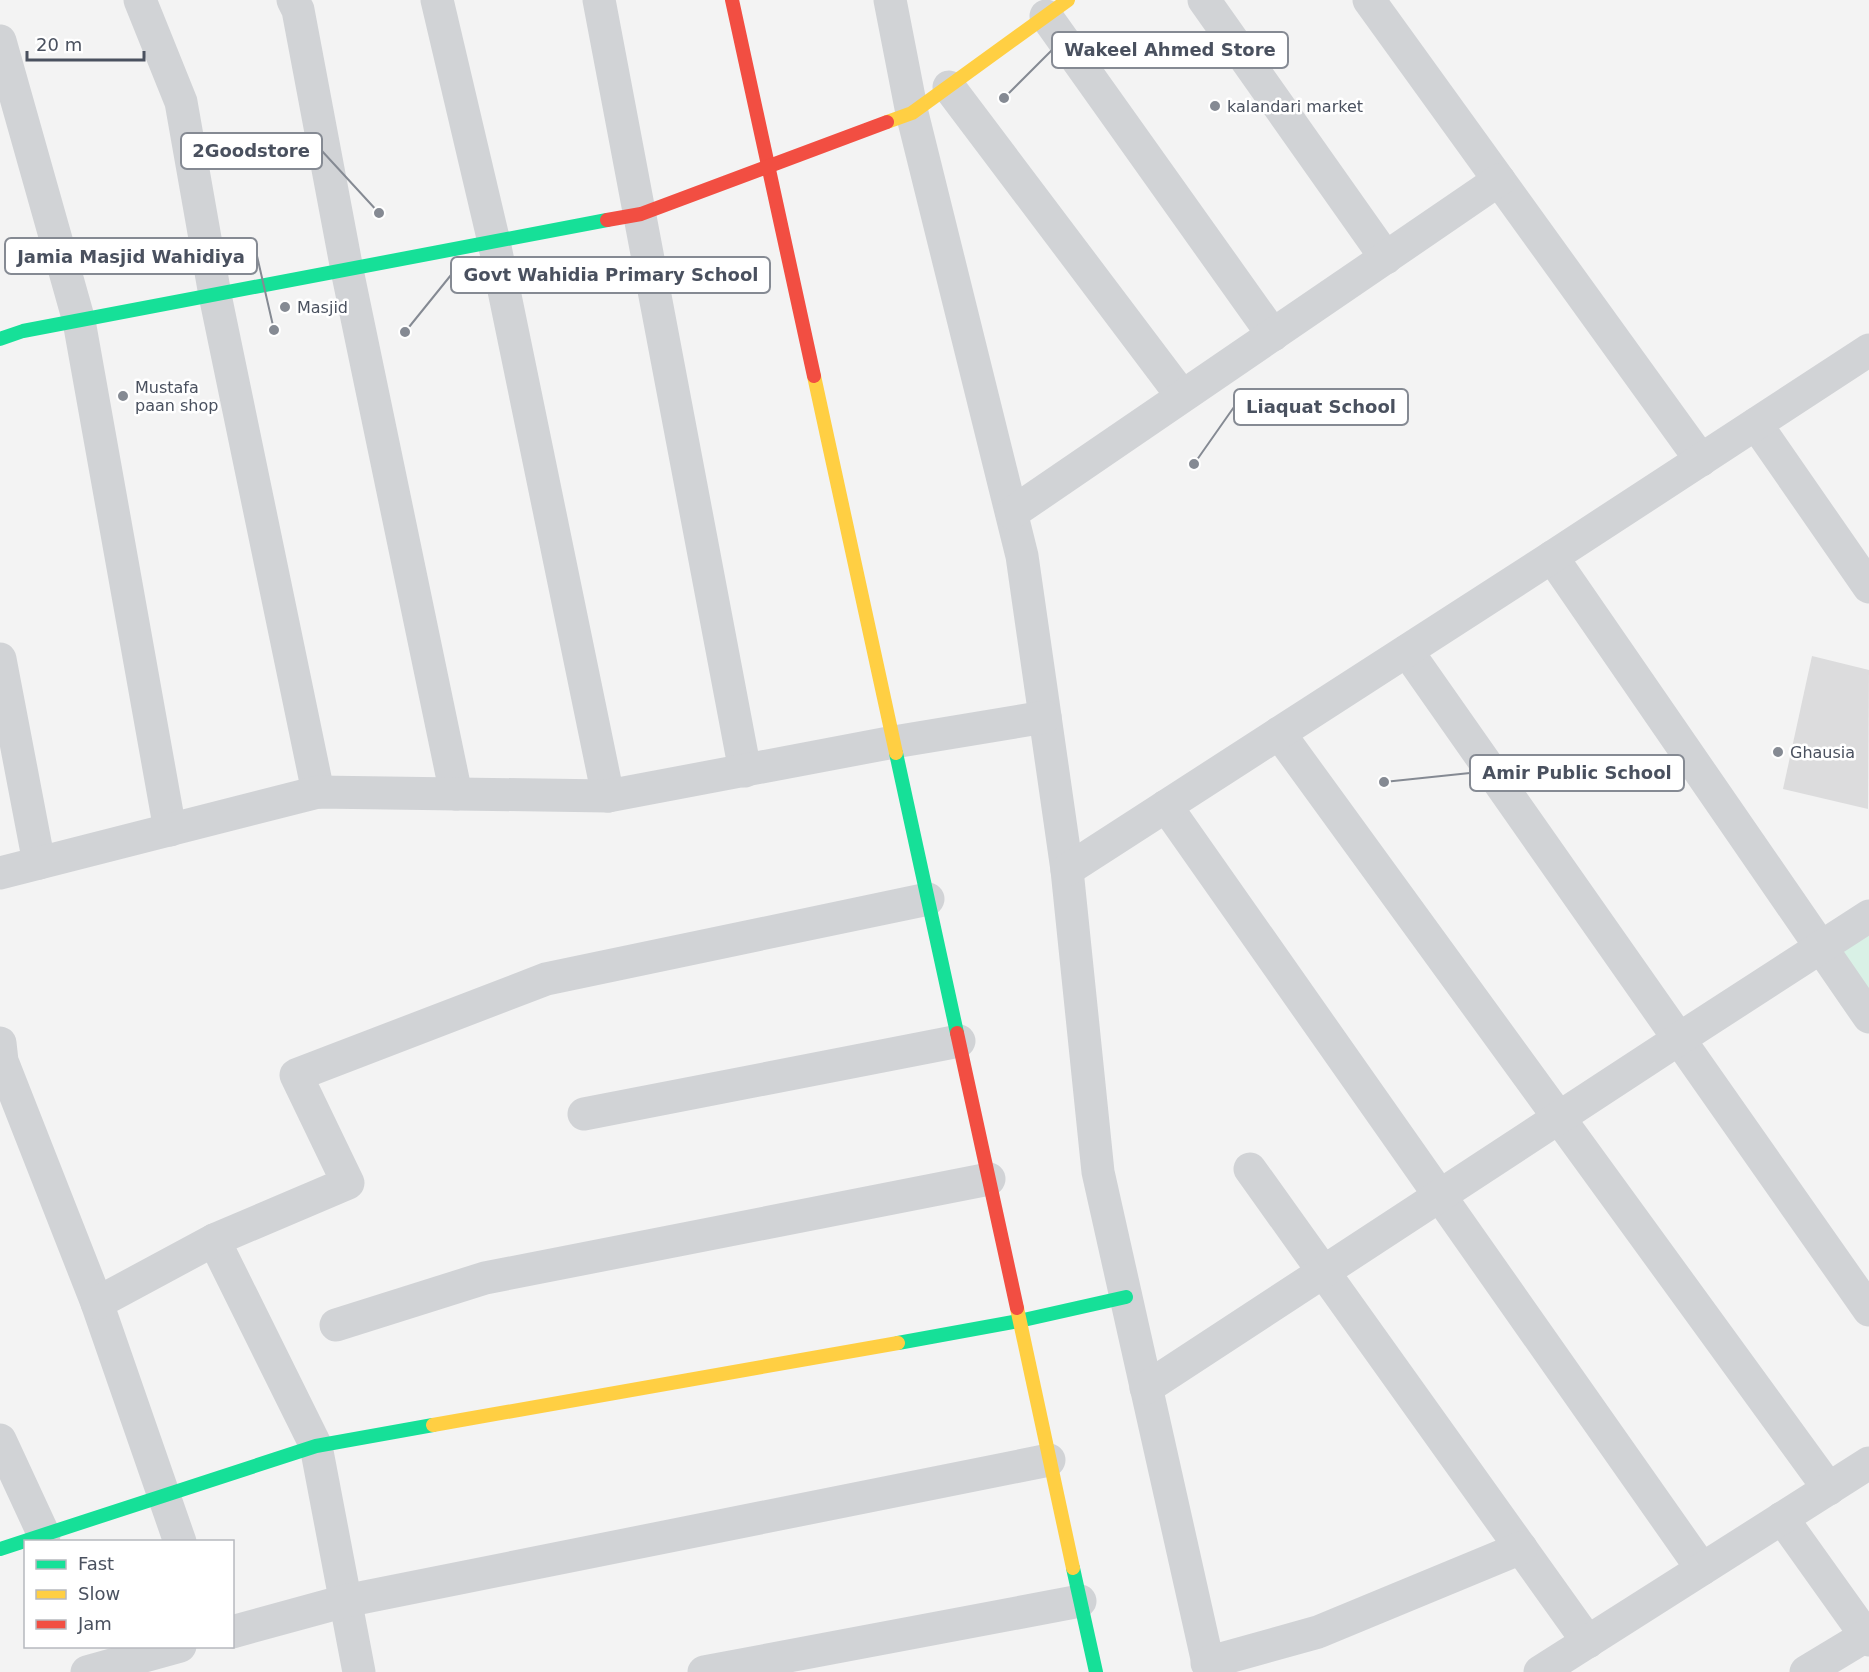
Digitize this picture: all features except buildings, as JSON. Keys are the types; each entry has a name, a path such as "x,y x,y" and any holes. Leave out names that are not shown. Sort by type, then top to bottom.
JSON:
{"street":[{"path":"140,0 181,102 215,295 318,792"},
{"path":"293,0 298,10 347,270 456,794"},
{"path":"437,0 494,242 608,796"},
{"path":"599,0 745,771"},
{"path":"732,0 1096,1672"},
{"path":"890,0 912,113 1022,556 1067,870 1098,1172 1209,1667 1318,1632 1521,1548"},
{"path":"1204,0 1386,258"},
{"path":"1369,0 1701,460"},
{"path":"0,339 23,331 640,214 912,113 1057,8 1273,335"},
{"path":"0,42 79,321 170,830"},
{"path":"949,87 1182,396"},
{"path":"1012,513 1499,180"},
{"path":"1067,870 1869,350"},
{"path":"1756,424 1869,587"},
{"path":"1552,557 1869,1017"},
{"path":"1407,651 1869,1310"},
{"path":"0,659 39,863"},
{"path":"0,873 318,792 608,796 894,742 1045,717"},
{"path":"1279,733 1829,1489"},
{"path":"1166,806 1702,1569"},
{"path":"97,1303 214,1240 348,1184 296,1075 546,979 928,899"},
{"path":"1146,1388 1869,916"},
{"path":"584,1114 959,1041"},
{"path":"0,1043 2,1061 97,1303 179,1540"},
{"path":"1250,1168 1588,1642"},
{"path":"336,1325 485,1278 989,1179"},
{"path":"214,1240 316,1446 358,1672"},
{"path":"26,1540 316,1446 1019,1321 1126,1297"},
{"path":"0,1440 44,1534"},
{"path":"234,1631 345,1601 1049,1460"},
{"path":"1540,1672 1869,1463"},
{"path":"1782,1518 1868,1636 1806,1672"},
{"path":"0,1549 24,1541"},
{"path":"704,1672 1080,1601"},
{"path":"87,1672 176,1648"}],"green space":[{"path":"1869,916 1869,1017 1820,946"}],"traffic: fast":[{"path":"0,339 23,331 607,220"},
{"path":"896,753 957,1033"},
{"path":"898,1343 1019,1321 1126,1297"},
{"path":"28,1540 316,1446 433,1425"},
{"path":"0,1549 24,1541"},
{"path":"1073,1568 1096,1672"}],"traffic: slow":[{"path":"887,122 912,113 1068,0"},
{"path":"814,376 896,753"},
{"path":"1017,1308 1073,1568"},
{"path":"433,1425 898,1343"}],"traffic: jam":[{"path":"732,0 814,376"},
{"path":"607,220 641,214 887,122"},
{"path":"957,1033 1017,1308"}],"place":[{"name":"Wakeel Ahmed Store","path":"1004,98"},
{"name":"kalandari market","path":"1215,106"},
{"name":"2Goodstore","path":"379,213"},
{"name":"Masjid","path":"285,307"},
{"name":"Jamia Masjid Wahidiya","path":"274,330"},
{"name":"Govt Wahidia Primary School","path":"405,332"},
{"name":"Mustafa paan shop","path":"123,396"},
{"name":"Liaquat School","path":"1194,464"},
{"name":"Ghausia","path":"1778,752"},
{"name":"Amir Public School","path":"1384,782"}]}
